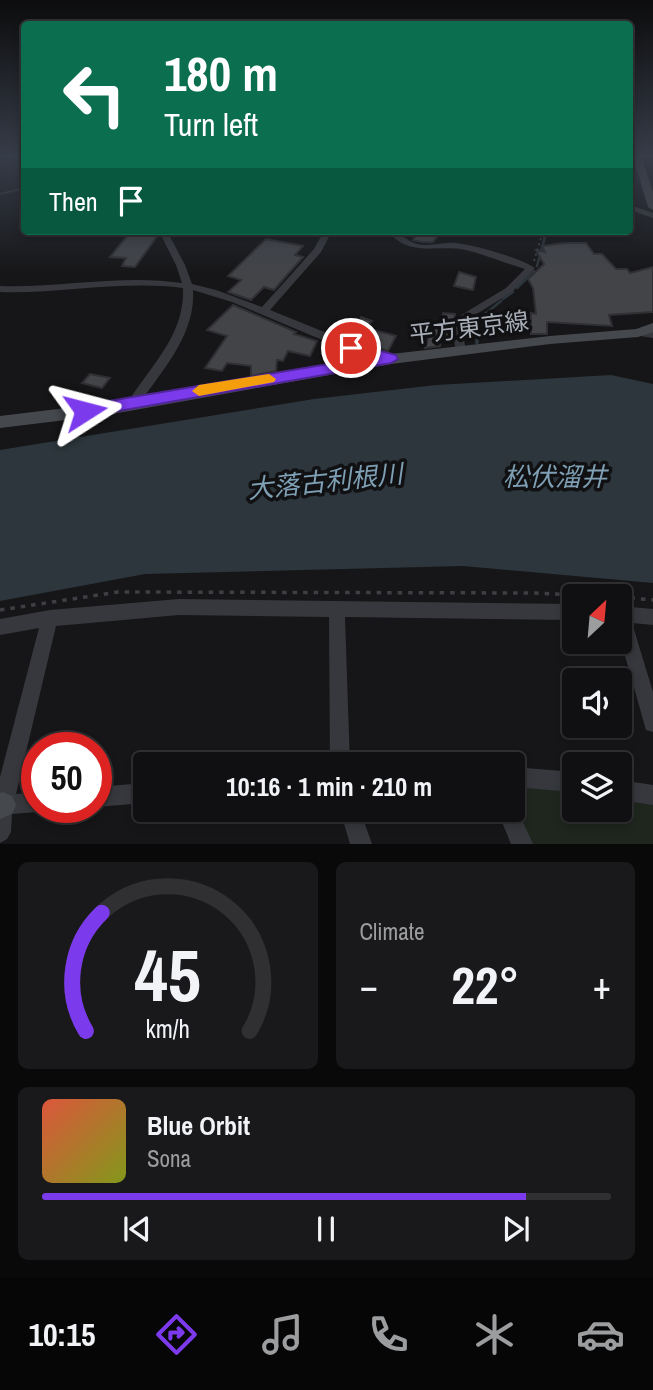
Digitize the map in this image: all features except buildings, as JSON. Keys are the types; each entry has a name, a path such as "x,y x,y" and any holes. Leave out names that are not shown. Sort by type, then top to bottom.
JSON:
{"main road":[{"name":"平方東京線","path":"0,422 391,359 550,340 646,334 653,327"}],"street":[{"path":"633,208 653,216"},
{"path":"134,402 180,330 188,307 188,287 165,235"},
{"path":"264,310 318,250 326,235"},
{"path":"395,235 420,247 439,244 458,246 531,268 509,290 462,319 459,340 461,351"},
{"path":"0,289 57,290 149,282 188,287 264,310 351,348 391,359"},
{"path":"0,627 50,618 179,607 562,612"},
{"path":"337,608 340,752"},
{"path":"632,609 653,617"},
{"path":"0,832 2,805 50,618"},
{"path":"632,652 653,723"},
{"path":"525,778 562,781"},
{"path":"632,792 653,795"},
{"path":"112,796 133,794"},
{"path":"2,805 21,803"},
{"path":"355,822 361,844"},
{"path":"512,822 522,844"}],"path":[{"path":"531,268 542,235"},
{"path":"632,602 653,600"}],"shaded area":[{"path":"525,778 562,781 562,822 632,822 632,792 653,795 653,844 522,844 516,822 525,822"}],"water":[{"name":"松伏溜井","path":"611,375 653,384 653,583 463,566 145,574 0,601 0,450 314,399 436,385"}],"waterway":[{"path":"537,266 545,237"},
{"path":"517,288 534,271"},
{"path":"503,299 513,292"},
{"path":"477,342 474,323 501,301"}],"slow traffic":[{"path":"199,391 269,379"}],"route":[{"path":"85,411 391,359 351,348"}],"water label":[{"name":"大落古利根川","path":"325,481"}]}
